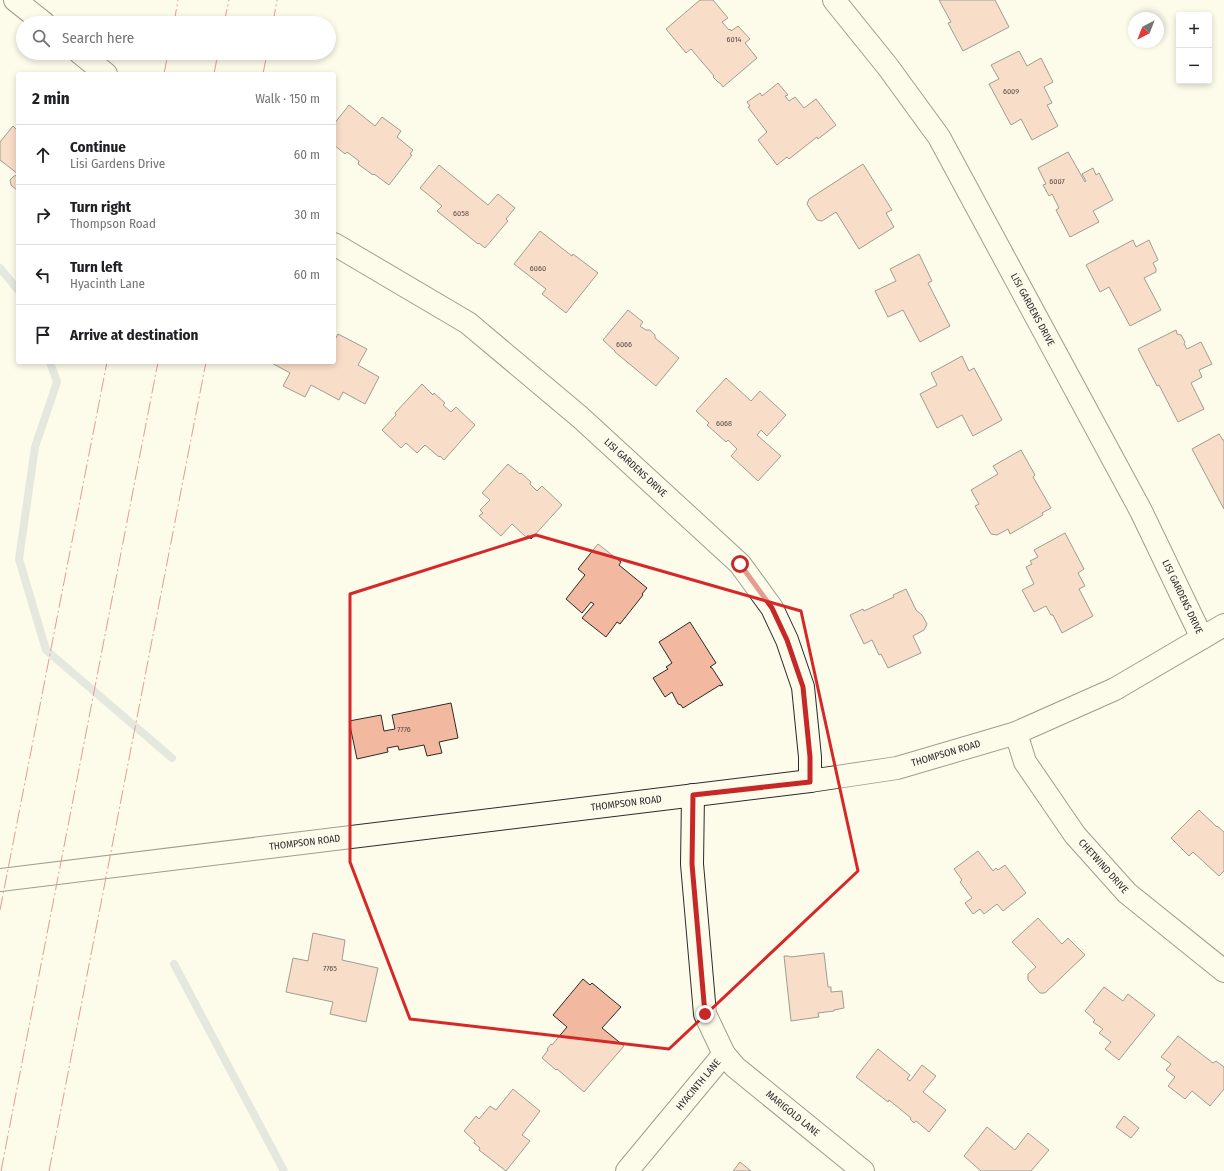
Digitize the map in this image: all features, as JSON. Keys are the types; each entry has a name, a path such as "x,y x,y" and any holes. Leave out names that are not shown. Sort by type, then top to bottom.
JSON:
{"street":[{"path":"16,0 35,16"},
{"name":"LISI GARDENS DRIVE","path":"834,0 888,67 939,138 1141,511 1202,638"},
{"path":"89,60 104,72"},
{"name":"LISI GARDENS DRIVE","path":"336,245 468,323 580,417 740,564 772,608 787,640 803,687 810,757 810,782"},
{"name":"THOMPSON ROAD","path":"0,880 810,782 897,768 1016,733 1115,689 1224,625"},
{"name":"CHETWIND DRIVE","path":"1016,733 1025,762 1075,835 1127,893 1224,971"},
{"name":"HYACINTH LANE","path":"627,1171 724,1054 705,1014 692,864 693,795"},
{"name":"MARIGOLD LANE","path":"724,1054 735,1067 863,1171"}],"highlighted area":[{"path":"536,535 801,611 858,871 669,1049 410,1019 350,862 350,594"}],"building":[{"path":"700,0 713,0 728,18 722,22 731,31 738,26 750,39 745,43 757,58 723,87 713,77 714,76 691,49 686,53 666,29"},
{"path":"939,0 995,0 1009,27 963,51 948,23 951,22"},
{"path":"1019,51 1027,66 1041,58 1053,82 1044,87 1052,103 1047,105 1058,126 1032,140 1021,119 1011,125 989,84 999,79 991,65"},
{"path":"778,83 788,95 785,96 789,101 795,97 804,108 816,99 836,125 818,139 817,137 789,159 787,157 777,165 758,140 767,132 748,107 750,106 747,102 760,93 762,96"},
{"path":"349,105 375,126 382,117 401,131 397,137 413,150 410,154 412,155 389,185 358,164 359,161 347,152 345,154 336,147 336,121"},
{"path":"13,126 16,129 16,172 0,160 0,142"},
{"path":"1068,152 1085,182 1086,181 1082,174 1093,168 1096,175 1099,173 1113,200 1093,211 1099,222 1070,237 1056,210 1059,208 1052,194 1049,196 1043,185 1046,184 1038,168"},
{"path":"863,164 892,210 886,213 894,227 859,249 836,212 822,221 817,220 807,204 809,199"},
{"path":"439,165 488,205 498,194 515,208 506,219 508,221 485,248 437,211 442,206 420,188"},
{"path":"16,176 16,189 11,185 10,180"},
{"path":"540,231 572,256 573,254 598,273 566,313 542,294 546,289 514,264"},
{"path":"1133,240 1136,247 1149,240 1158,260 1153,263 1156,272 1144,278 1161,310 1130,326 1109,287 1100,292 1086,265"},
{"path":"919,254 932,281 928,283 950,326 920,342 903,310 888,317 875,291 896,281 890,269"},
{"path":"628,310 643,322 640,326 646,330 650,330 655,335 655,338 679,358 656,386 603,340"},
{"path":"1176,330 1177,334 1181,335 1187,349 1201,342 1212,364 1199,370 1202,377 1191,383 1204,409 1178,422 1138,349"},
{"path":"338,334 367,349 358,365 379,377 365,404 343,392 339,400 311,385 305,397 283,386 290,373 274,364 336,364 336,338"},
{"path":"962,356 969,371 974,368 1002,420 973,436 962,415 937,428 920,394 937,385 931,373"},
{"path":"726,378 751,401 760,391 786,415 767,436 761,430 757,435 781,456 758,481 731,456 737,449 728,440 726,442 707,425 709,423 696,411"},
{"path":"422,384 433,395 434,393 445,403 443,405 451,412 456,407 475,425 444,460 425,445 417,453 406,443 401,448 382,430 396,415 395,413"},
{"path":"1219,434 1224,440 1224,509 1192,449"},
{"path":"1021,450 1035,475 1033,477 1051,508 1042,513 1043,515 1010,534 1008,529 997,535 991,534 975,506 979,504 971,490 998,474 993,466"},
{"path":"508,464 531,482 530,484 537,491 542,486 562,505 531,539 528,535 526,537 512,524 501,536 479,516 483,513 480,510 490,500 482,493"},
{"path":"1065,533 1084,569 1078,573 1085,586 1079,589 1093,616 1062,633 1053,615 1051,615 1046,606 1034,612 1022,590 1034,584 1026,567 1032,564 1030,561 1038,557 1034,550"},
{"path":"598,544 621,562 619,565 647,588 620,624 617,622 606,637 582,618 594,604 591,602 582,613 566,599 585,575 578,569"},
{"path":"906,589 916,610 922,615 927,624 924,630 913,636 921,653 888,668 881,654 879,655 872,640 864,644 850,615 863,609 864,611 894,597 893,595"},
{"path":"690,622 716,663 710,667 723,685 720,685 683,708 678,704 672,692 665,697 653,678 668,669 666,667 672,663 659,642"},
{"path":"451,703 458,738 439,742 442,753 427,756 424,745 399,750 398,746 387,748 388,752 357,759 349,721 381,715 384,731 395,729 392,715"},
{"path":"1199,810 1224,832 1224,871 1219,876 1193,852 1189,856 1171,838"},
{"path":"978,851 993,871 996,868 998,870 1005,865 1026,893 1003,911 997,904 984,914 980,909 973,914 965,903 972,898 960,882 962,880 954,869"},
{"path":"1038,918 1062,944 1068,938 1085,955 1045,993 1040,993 1028,980 1028,974 1036,967 1012,942"},
{"path":"313,933 345,940 342,960 378,968 366,1022 330,1014 333,1002 286,992 293,958 308,961"},
{"path":"824,953 828,987 831,987 831,992 842,991 844,1008 818,1013 819,1017 791,1021 784,956 790,957"},
{"path":"583,979 590,985 592,983 621,1007 602,1028 624,1046 584,1092 542,1058 551,1044 552,1045 567,1027 553,1015"},
{"path":"1104,987 1123,1001 1128,994 1155,1015 1119,1060 1105,1049 1111,1042 1099,1033 1103,1029 1093,1022 1095,1020 1085,1011"},
{"path":"1178,1036 1213,1063 1216,1061 1224,1067 1224,1089 1210,1106 1192,1091 1185,1099 1168,1086 1175,1077 1166,1070 1171,1064 1161,1057"},
{"path":"878,1049 910,1075 907,1079 910,1081 922,1065 936,1076 923,1092 946,1110 929,1132 916,1121 914,1123 910,1119 911,1118 889,1100 888,1102 856,1077"},
{"path":"513,1089 540,1111 522,1135 530,1141 506,1171 479,1150 480,1148 474,1143 475,1141 464,1131 476,1116 479,1119 490,1106 496,1110"},
{"path":"1124,1116 1139,1128 1131,1138 1116,1127"},
{"path":"987,1127 1015,1150 1028,1133 1049,1150 1031,1171 981,1171 964,1156"},
{"path":"740,1162 751,1171 733,1171"}],"waterway":[{"path":"0,268 16,288"},
{"path":"51,364 57,382 35,447 19,559 46,650 172,758"},
{"path":"174,964 284,1171"}],"power":[{"path":"175,16 178,0"},
{"path":"226,16 229,0"},
{"path":"274,16 277,0"},
{"path":"164,72 167,60"},
{"path":"214,72 217,60"},
{"path":"263,72 266,60"},
{"path":"0,910 107,364"},
{"path":"1,1171 158,364"},
{"path":"49,1171 206,364"}],"route":[{"path":"705,1014 692,864 693,795 810,782 810,757 803,687 787,640 772,608 740,564"}]}
